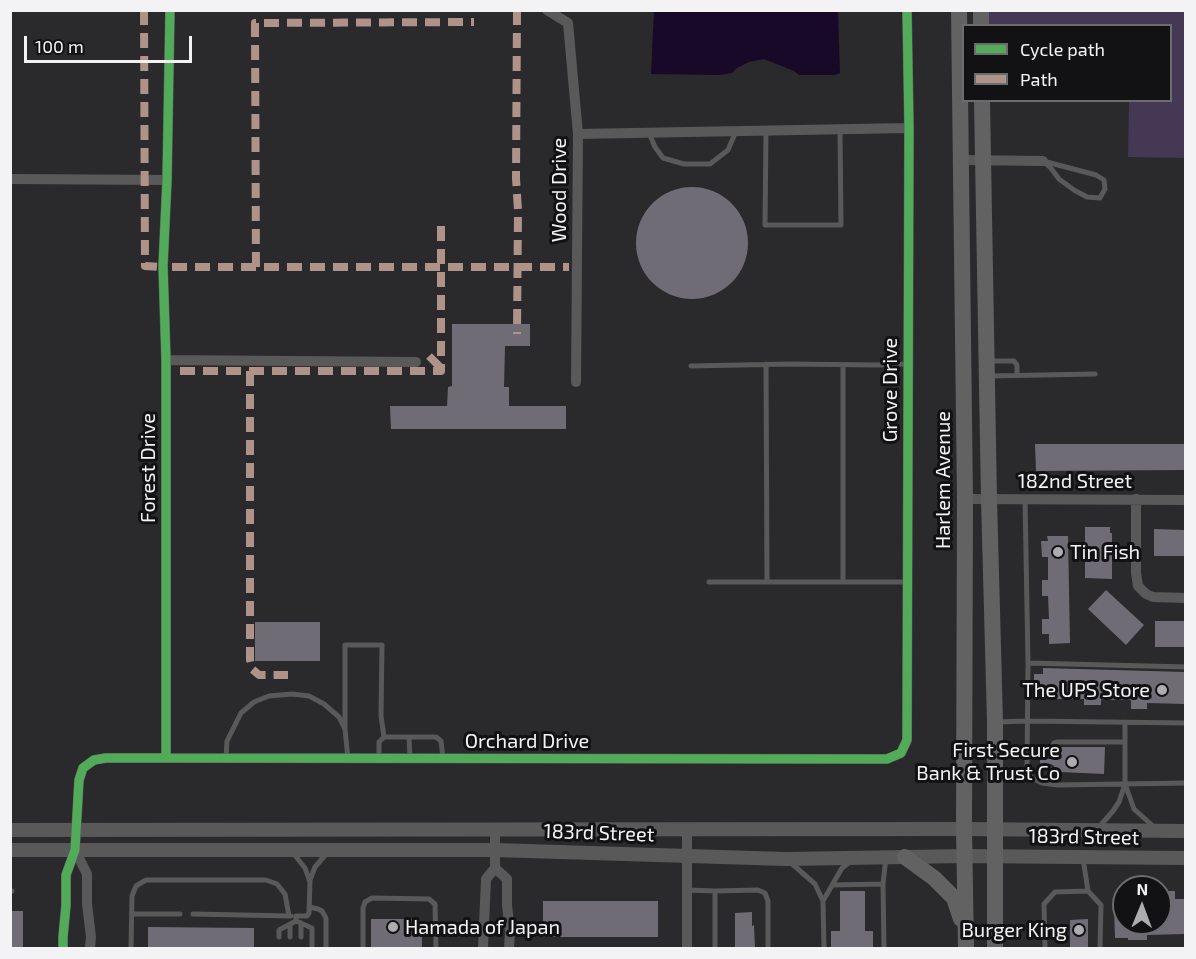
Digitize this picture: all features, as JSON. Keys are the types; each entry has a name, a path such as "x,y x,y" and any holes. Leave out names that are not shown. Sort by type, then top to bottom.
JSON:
{"main road":[{"name":"Harlem Avenue","path":"959,10 965,499 964,856 966,940"},
{"path":"982,102 995,722 995,948"},
{"path":"905,857 934,878 954,898 966,940"}],"street":[{"name":"Forest Drive","path":"166,758 166,360 163,266 170,10"},
{"name":"Wood Drive","path":"547,10 568,23 578,134 576,382"},
{"name":"Grove Drive","path":"887,759 901,753 907,740 909,128 907,10"},
{"path":"578,134 909,128"},
{"path":"962,160 1043,161"},
{"path":"10,179 167,180"},
{"path":"166,360 416,362"},
{"name":"182nd Street","path":"965,499 1185,500"},
{"path":"1136,500 1138,586 1153,597 1185,598"},
{"path":"63,948 66,875 75,850 79,780 83,768 94,760 106,758 166,758"},
{"name":"Orchard Drive","path":"166,758 887,759"},
{"path":"483,948 486,879 495,868 495,829"},
{"name":"183rd Street","path":"10,830 964,829 1185,831"},
{"path":"687,830 687,948"},
{"name":"183rd Street","path":"10,850 495,850 786,858 964,856 1185,858"},
{"path":"75,850 87,874 90,948"},
{"path":"495,868 507,879 509,948"}],"lane":[{"path":"766,131 765,225 841,225 840,129"},
{"path":"649,133 663,158 684,164 710,164 728,150 736,131"},
{"path":"1043,161 1096,175 1104,180 1105,189 1100,198 1087,197 1059,179 1043,161"},
{"path":"987,369 1014,361 1017,365 1017,375"},
{"path":"766,364 767,581"},
{"path":"691,366 908,364"},
{"path":"843,365 843,581"},
{"path":"987,369 1017,375 1095,374"},
{"path":"1025,499 1028,768 1032,778 1050,784 1185,783"},
{"path":"709,582 908,582"},
{"path":"348,759 345,729 345,645 382,645 381,716 384,737"},
{"path":"1028,663 1185,667"},
{"path":"226,758 227,741 241,713 254,702 269,696 292,694 309,696 324,704 339,717 345,729"},
{"path":"995,722 1185,723"},
{"path":"1096,831 1119,802 1125,784 1125,722"},
{"path":"379,759 379,742 384,737 436,737 442,744 443,759"},
{"path":"409,737 410,758"},
{"path":"1050,755 1054,743 1058,742 1125,742"},
{"path":"1050,769 1050,784"},
{"path":"1125,784 1134,809 1158,830"},
{"path":"290,849 305,868 310,882"},
{"path":"279,937 279,930 309,913 310,882 315,867 330,849"},
{"path":"884,948 883,884 886,857"},
{"path":"1083,857 1088,891 1101,905 1100,948"},
{"path":"786,858 815,884 824,901"},
{"path":"824,948 824,901 842,867 856,858"},
{"path":"131,948 132,896 136,886 146,880 266,880 278,884 285,894 289,916"},
{"path":"832,885 883,884"},
{"path":"687,890 758,890 765,893 768,901 768,948"},
{"path":"715,891 715,948"},
{"path":"1045,948 1044,904 1055,892 1088,891"},
{"path":"363,948 363,909 365,902 372,898 429,899 435,904 436,948"},
{"path":"309,907 318,909 326,918 326,948"},
{"path":"132,914 180,914"},
{"path":"194,914 289,916 312,928 312,948"},
{"path":"290,937 296,921"},
{"path":"296,921 301,937"}],"shaded area":[{"path":"654,11 838,11 840,73 799,75 764,59 749,62 732,73 720,75 651,74"},
{"path":"988,11 1185,11 1185,158 1128,157 1129,102 1172,102 1172,24 988,24"}],"building":[{"path":"692,187 713,192 731,204 743,222 748,243 743,264 731,282 713,294 692,299 671,294 653,282 641,264 636,243 641,222 653,204 671,192"},
{"path":"452,324 530,324 530,346 505,346 504,387 509,387 509,406 566,406 566,429 391,429 390,406 447,406 448,387 452,386"},
{"path":"1035,444 1185,444 1185,470 1036,471"},
{"path":"1085,527 1110,527 1112,579 1085,578"},
{"path":"1154,529 1185,530 1185,556 1154,556"},
{"path":"1047,536 1068,536 1070,643 1049,644 1049,634 1042,634 1042,619 1049,619 1048,596 1042,596 1042,580 1048,580 1048,557 1042,557 1041,541 1048,541"},
{"path":"1106,590 1144,625 1126,645 1088,609"},
{"path":"1155,621 1185,621 1185,647 1155,647"},
{"path":"255,622 320,622 320,661 255,661"},
{"path":"1043,668 1185,672 1185,704 1147,703 1147,709 1131,709 1131,700 1101,700 1101,705 1084,705 1084,699 1043,699 1043,690 1034,690 1034,674 1043,674"},
{"name":"First Secure Bank & Trust Co","path":"1060,747 1105,747 1104,774 1060,772 1060,769 1055,769 1051,764 1045,769 1040,769 1040,755 1052,759 1055,755 1060,755"},
{"path":"840,891 865,891 865,931 873,931 873,948 831,948 831,931 840,931"},
{"path":"1172,891 1175,891 1175,899 1185,899 1185,934 1172,934"},
{"path":"543,901 658,901 658,937 543,937"},
{"path":"10,911 23,911 23,948 10,948"},
{"path":"752,912 755,948 735,948 735,913"},
{"name":"Hamada of Japan","path":"371,919 414,919 414,936 422,936 422,948 371,948"},
{"name":"Burger King","path":"1088,919 1088,948 1070,948 1070,920"},
{"path":"148,927 254,928 254,948 148,948"},
{"path":"1115,935 1147,935 1147,940 1115,938"}],"marked path":[{"path":"144,10 145,266 159,267"},
{"path":"517,10 517,334"},
{"path":"256,267 255,23 474,22"},
{"path":"180,371 441,371 441,226"},
{"path":"172,267 569,267"},
{"path":"429,356 441,368"},
{"path":"250,371 250,660 252,669 259,675 288,675"}],"cycle path":[{"path":"63,948 66,875 75,850 79,780 83,768 94,760 106,758 166,758 166,360 163,266 170,10"},
{"path":"166,758 887,759 901,753 907,740 909,128 907,10"}],"place":[{"name":"Tin Fish","path":"1058,552"},
{"name":"The UPS Store","path":"1162,690"},
{"name":"First Secure Bank & Trust Co","path":"1072,762"},
{"name":"Hamada of Japan","path":"393,927"},
{"name":"Burger King","path":"1079,930"}]}
